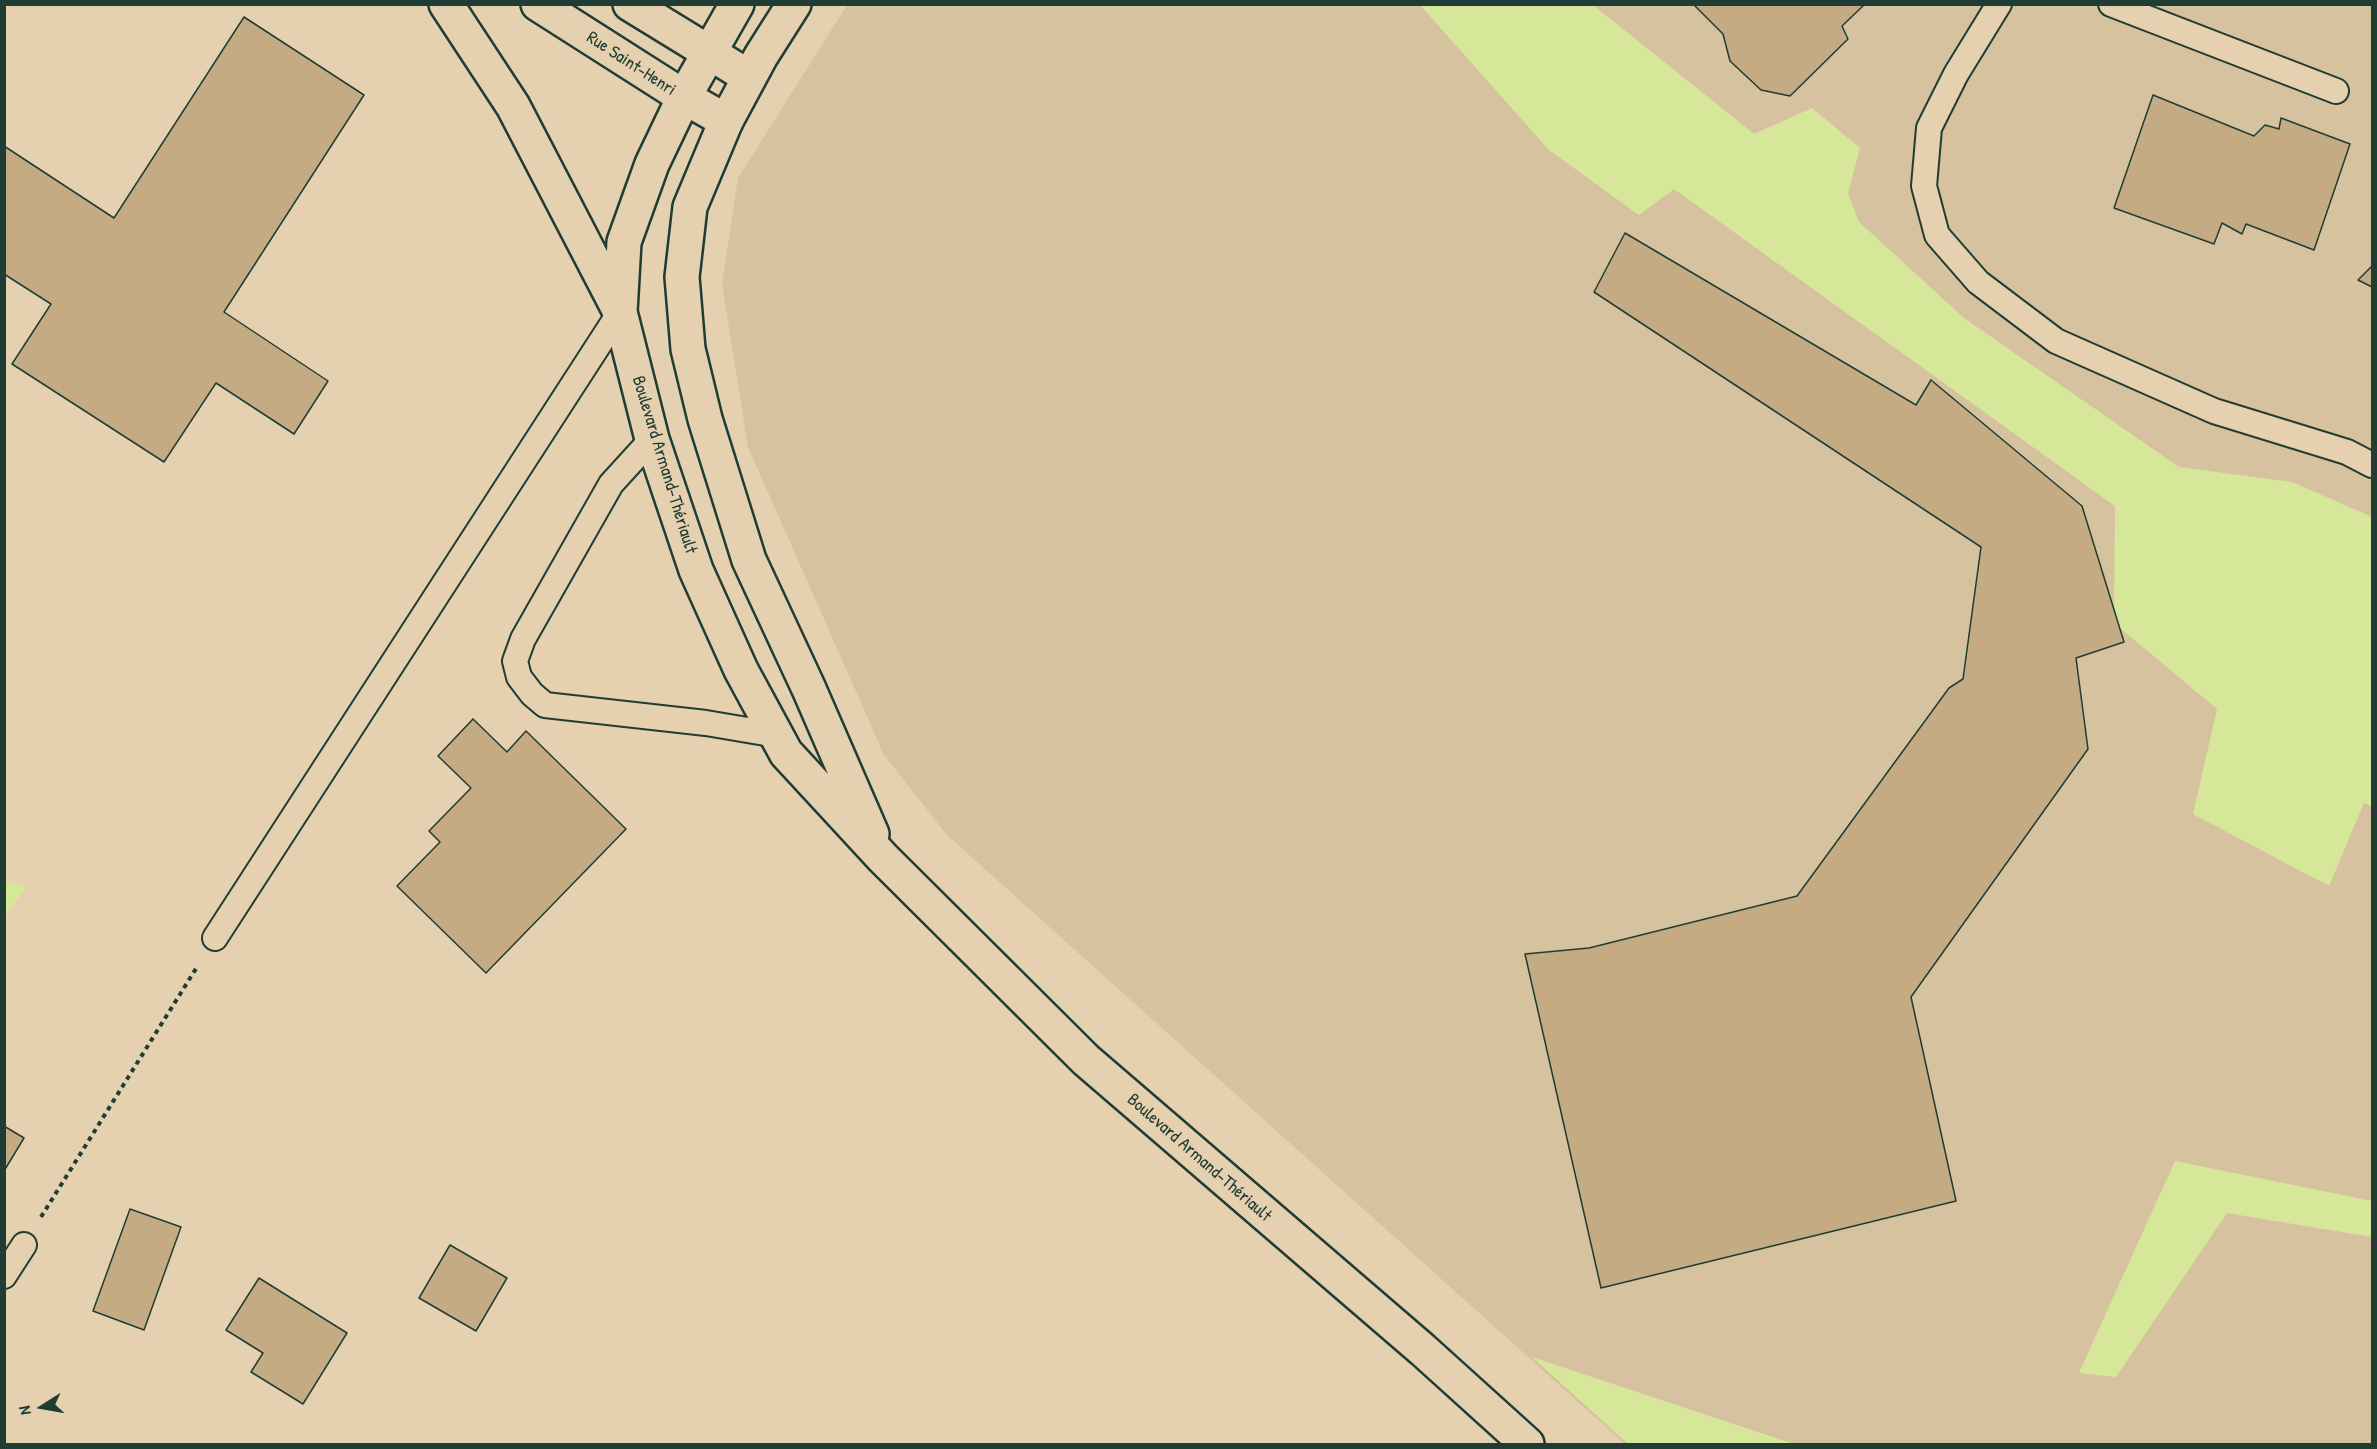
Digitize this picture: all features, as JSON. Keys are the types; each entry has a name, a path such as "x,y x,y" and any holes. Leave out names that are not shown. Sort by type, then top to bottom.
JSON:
{"street":[{"path":"446,4 513,106 620,312"},
{"name":"Rue Saint-Henri","path":"538,4 684,98 726,121"},
{"path":"630,4 749,77"},
{"name":"Boulevard Armand-Thériault","path":"737,4 684,98 652,164 624,242 620,312 652,439 696,570 741,670 786,753 883,858 1086,1060 1423,1350 1527,1444"},
{"name":"Boulevard Armand-Thériault","path":"794,4 749,77 726,121 690,207 682,277 688,349 705,419 749,560 809,689 883,858"}],"lane":[{"path":"1999,4 1956,74 1929,128 1924,186 1937,235 1978,282 2056,341 2214,411 2348,453 2373,465"},
{"path":"2111,4 2336,91"},
{"path":"215,938 620,312"},
{"path":"652,439 610,484 523,639 515,661 519,677 532,694 545,705 706,723 777,735"},
{"path":"4,1276 24,1245"}],"path":[{"path":"24,1245 215,938"}],"shaded area":[{"path":"847,5 2372,5 2372,1444 1625,1444 947,835 884,755 748,447 722,284 738,178"}],"green space":[{"path":"1420,5 1593,5 1754,134 1812,108 1860,148 1848,193 1859,222 1964,318 2179,467 2292,482 2372,517 2372,806 2364,803 2329,886 2193,814 2217,709 2114,623 2115,506 1674,189 1639,215 1549,150"},
{"path":"4,881 26,887 5,918"},
{"path":"2175,1161 2372,1201 2372,1237 2227,1213 2116,1377 2079,1373"},
{"path":"1532,1357 1794,1444 1628,1444"}],"building":[{"path":"1693,4 1865,4 1842,26 1848,39 1790,96 1761,90 1730,61 1723,34"},
{"path":"244,17 364,95 224,312 328,381 294,434 216,383 164,462 12,364 51,304 4,274 4,146 114,218"},
{"path":"2153,95 2254,136 2265,125 2279,129 2281,118 2350,144 2314,250 2246,224 2242,234 2222,223 2214,244 2114,208"},
{"path":"1625,233 1916,405 1931,380 2082,506 2124,642 2076,658 2088,749 1911,997 1956,1201 1601,1288 1525,954 1589,948 1797,896 1949,688 1963,679 1981,547 1594,292"},
{"path":"2372,266 2372,287 2358,280"},
{"path":"473,719 507,752 526,731 626,829 486,973 397,886 440,842 429,831 471,788 438,756"},
{"path":"4,1126 24,1138 4,1171"},
{"path":"130,1209 181,1227 144,1330 93,1311"},
{"path":"450,1245 507,1278 476,1331 419,1298"},
{"path":"259,1278 347,1333 303,1404 251,1372 263,1353 226,1330"}]}
